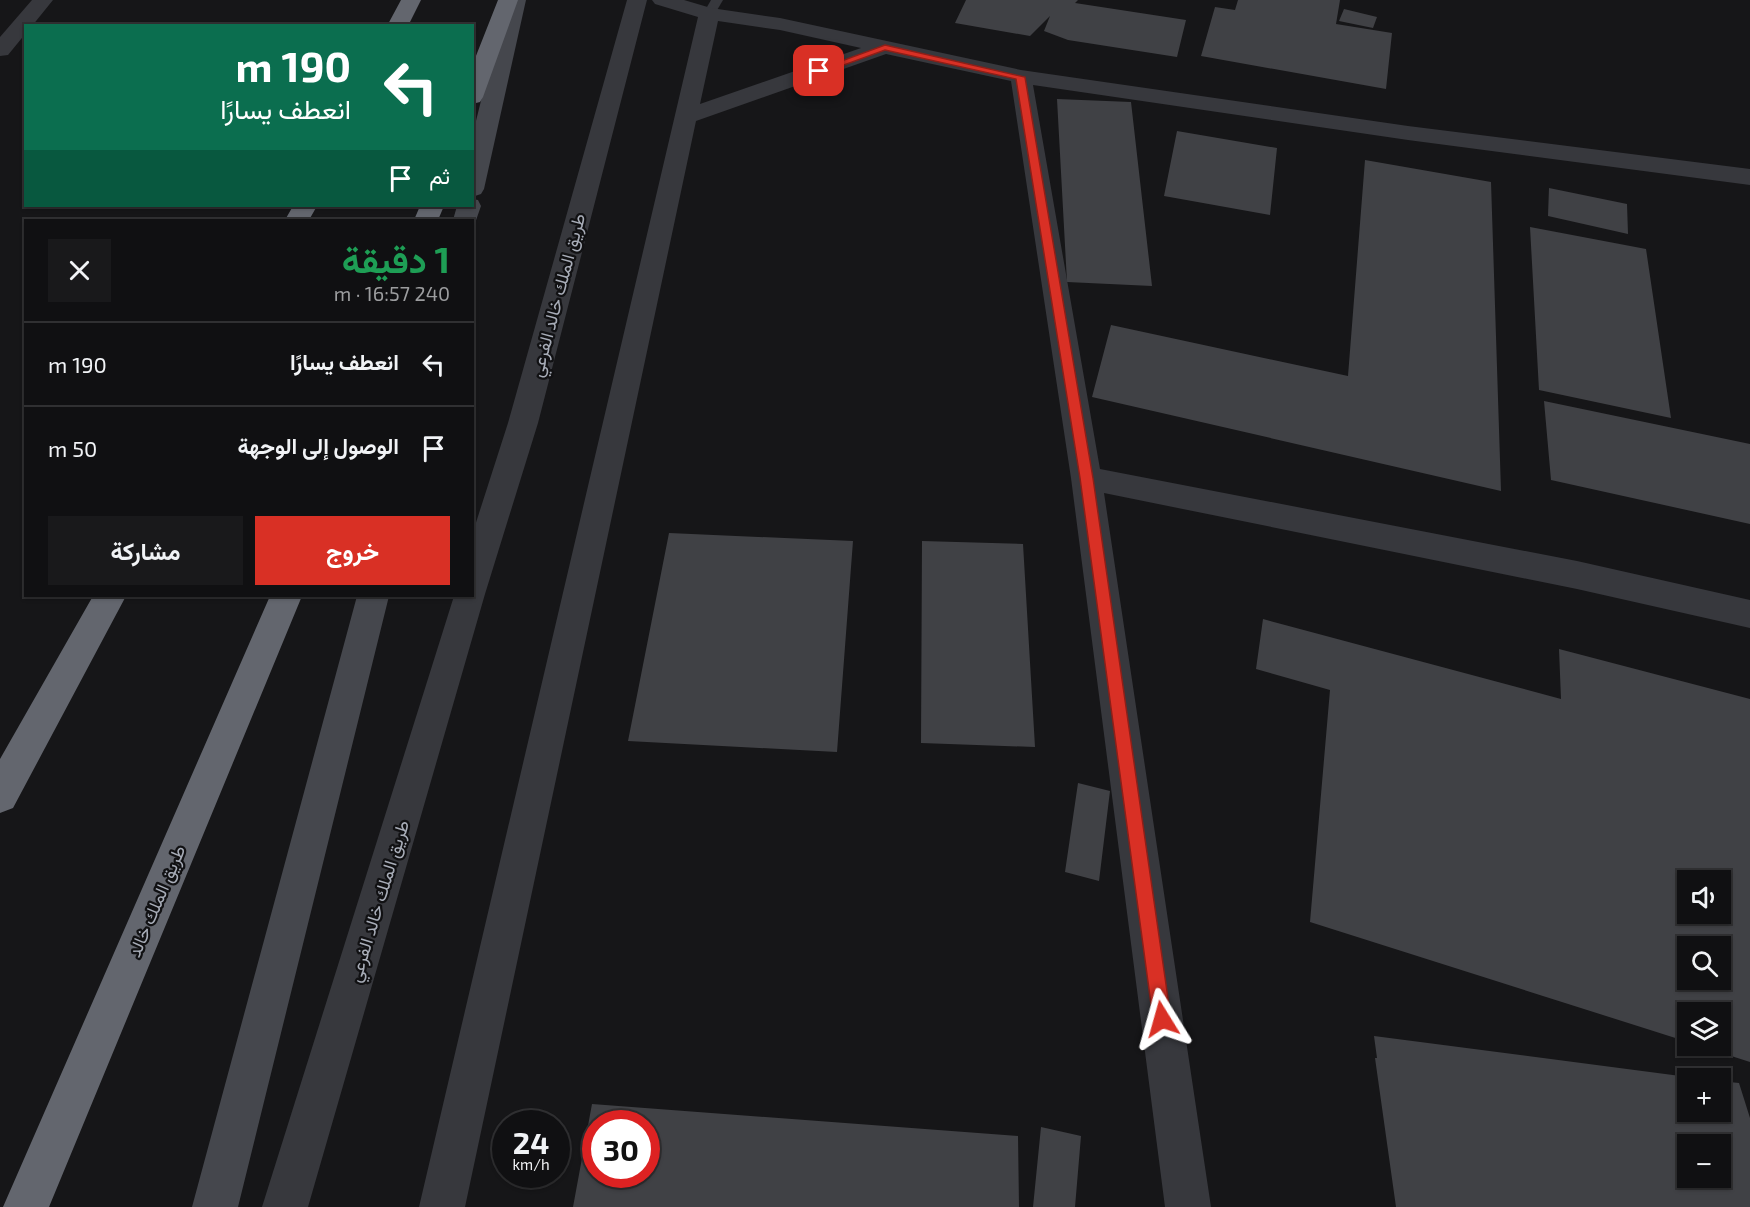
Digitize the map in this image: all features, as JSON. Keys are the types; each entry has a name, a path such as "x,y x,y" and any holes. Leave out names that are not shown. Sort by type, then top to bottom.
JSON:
{"highway":[{"path":"398,24 411,0"},
{"path":"474,92 508,0"},
{"path":"0,795 109,597"},
{"name":"طريق الملك خالد","path":"26,1207 286,597"}],"main road":[{"path":"474,180 516,0"},
{"path":"215,1207 373,597"}],"street":[{"path":"0,50 43,0"},
{"name":"طريق الملك خالد الفرعي","path":"474,582 523,423 637,0"},
{"path":"662,0 713,7 1021,77 1408,133 1750,177"},
{"path":"442,1207 686,117 713,7"},
{"path":"686,117 885,47"},
{"path":"1021,77 1086,478 1188,1207"},
{"path":"1086,478 1577,575 1750,614"},
{"name":"طريق الملك خالد الفرعي","path":"285,1207 470,597"}],"building":[{"path":"966,0 1078,0 1075,3 1186,20 1177,57 1068,40 1044,31 1050,16 1030,36 955,23"},
{"path":"1238,0 1340,0 1336,24 1392,33 1386,89 1201,56 1215,7 1235,10"},
{"path":"1344,9 1377,17 1373,28 1339,21"},
{"path":"1057,99 1131,102 1152,286 1067,282"},
{"path":"1177,131 1277,148 1270,215 1164,196"},
{"path":"1365,160 1491,182 1501,491 1092,397 1111,325 1348,376"},
{"path":"1549,188 1627,204 1628,234 1548,216"},
{"path":"1530,227 1646,249 1671,418 1539,390"},
{"path":"1544,401 1750,444 1750,524 1551,480"},
{"path":"669,533 853,541 837,752 628,741"},
{"path":"922,541 1023,544 1035,747 921,743"},
{"path":"1263,619 1561,699 1559,649 1750,699 1750,1062 1731,1056 1731,1002 1677,1002 1677,1039 1310,922 1330,690 1256,669"},
{"path":"1078,783 1110,791 1099,881 1065,872"},
{"path":"1374,1036 1677,1076 1677,1122 1731,1122 1731,1082 1739,1083 1750,1118 1750,1207 1396,1207 1375,1058 1377,1058"},
{"path":"592,1104 1018,1136 1019,1207 573,1207 582,1158 582,1188 660,1188 660,1110 591,1110"},
{"path":"1041,1127 1081,1136 1075,1207 1033,1207"}],"route":[{"path":"819,71 885,47 1021,77 1086,478 1162,1019"}]}
